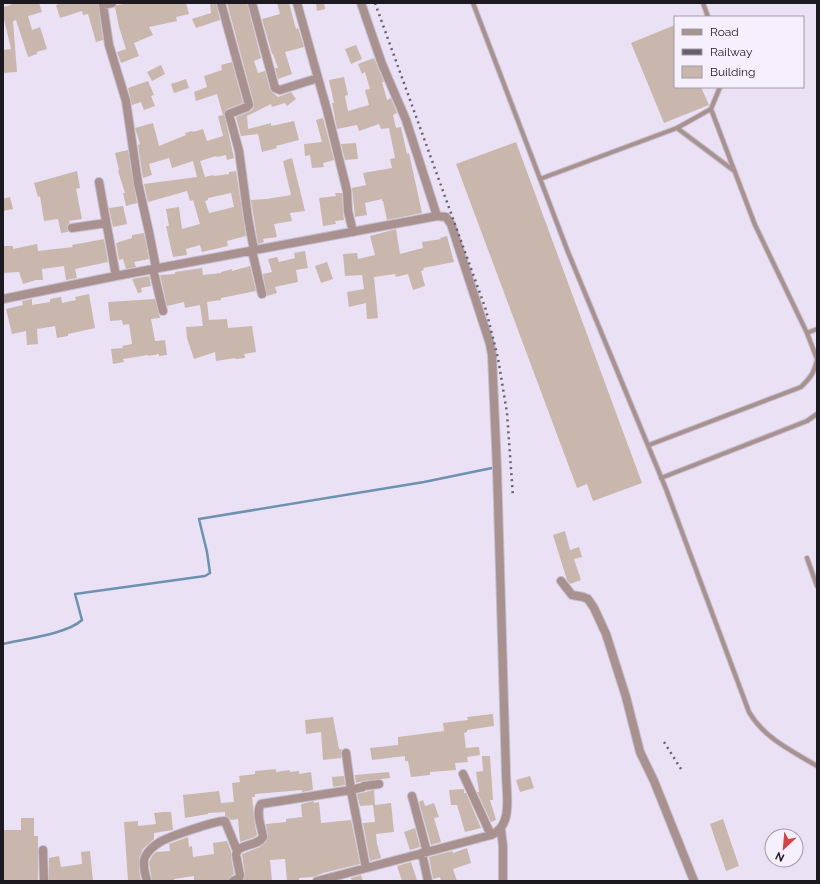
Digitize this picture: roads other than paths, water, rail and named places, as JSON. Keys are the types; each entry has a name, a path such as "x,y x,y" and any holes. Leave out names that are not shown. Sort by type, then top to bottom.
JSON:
{"street":[{"path":"112,3 103,4 109,45 126,101 138,183 149,232 154,269 163,311"},
{"path":"221,3 249,105 248,107 229,114 239,151 253,250 262,294"},
{"path":"252,3 276,88 280,90 318,78"},
{"path":"297,3 347,191 348,211 353,232"},
{"path":"361,3 382,64 406,120 437,216"},
{"path":"98,182 116,276"},
{"path":"3,299 253,250 437,216 446,217 450,224 490,344 492,355 497,469 507,808 506,818 501,830 503,846 503,881"},
{"path":"72,228 106,223"},
{"path":"561,581 572,595 588,599 606,634 624,691 640,752 654,781 694,881"},
{"path":"346,753 351,790 366,868"},
{"path":"463,774 491,835"},
{"path":"237,851 243,846 262,839 263,834 259,814 259,807 261,804 363,788 364,786 379,784"},
{"path":"412,796 425,853 428,881"},
{"path":"147,881 143,861 146,854 151,849 167,838 221,821 224,821 237,851 236,855 240,875 239,878 233,881"},
{"path":"318,881 333,879 366,868 491,835 501,830"},
{"path":"43,850 44,881"}],"lane":[{"path":"473,3 568,252 649,445 749,712 755,723 774,740 817,766"},
{"path":"703,3 708,16"},
{"path":"540,179 677,128 711,109 720,88"},
{"path":"649,445 801,386 812,377 815,370 817,359 807,333 755,225 711,109"},
{"path":"677,128 734,170"},
{"path":"807,333 817,329"},
{"path":"815,370 817,375"},
{"path":"661,478 807,422 817,414"},
{"path":"807,558 817,586"}],"waterway":[{"path":"3,644 56,632 75,625 82,620 75,594 205,576 210,573 207,552 199,519 424,482 492,468"}],"railway":[{"path":"375,3 486,310 498,358 507,413 513,497"},
{"path":"664,742 681,769"}]}
